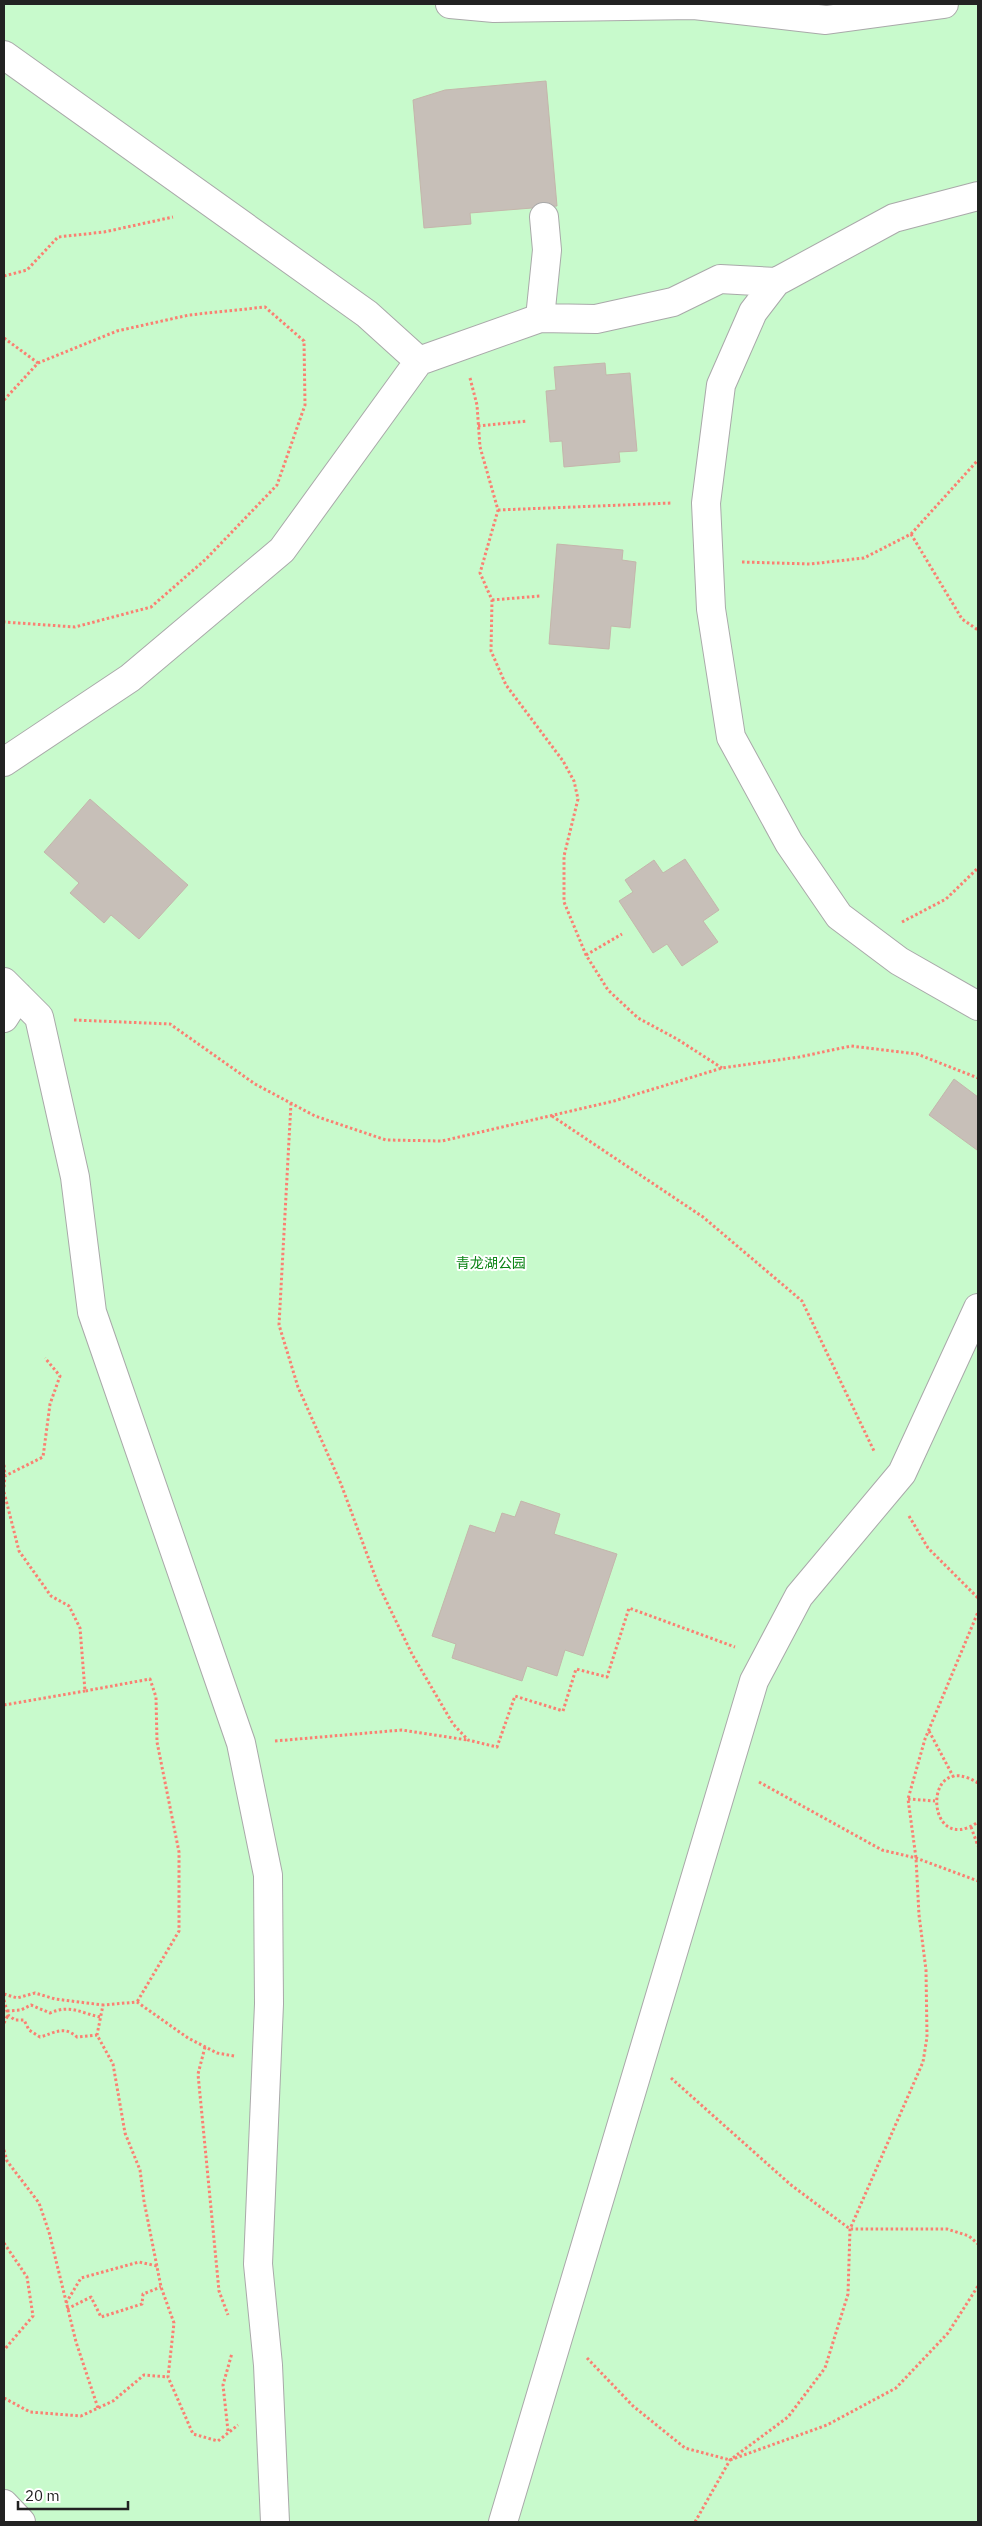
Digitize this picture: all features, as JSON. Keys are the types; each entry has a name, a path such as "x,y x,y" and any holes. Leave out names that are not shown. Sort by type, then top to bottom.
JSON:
{"street":[{"path":"450,4 494,8 694,5 826,20 944,4"},
{"path":"4,55 367,314 419,361"},
{"path":"978,196 894,218 776,282 753,312 721,385 706,503 711,609 731,737 789,843 839,916 899,961 978,1006"},
{"path":"540,318 547,250 544,217"},
{"path":"4,762 130,678 282,550 419,361 540,318 596,320 673,302 720,279 776,282"},
{"path":"8,999 39,1017 75,1177 92,1312 241,1743 268,1875 270,2004 258,2264 268,2365 275,2522"},
{"path":"503,2522 754,1681 799,1596 902,1473 978,1308"},
{"path":"4,2504 21,2522"}],"path":[{"path":"4,276 26,270 58,236 104,232 218,208"},
{"path":"4,400 38,363 117,331 188,315 265,307 304,341 305,405 277,485 206,559 151,607 75,627 4,622"},
{"path":"4,338 38,363"},
{"path":"462,346 477,405 480,447 498,510 480,574 492,600 492,651 506,686 563,761 574,781 578,799 564,856 564,902 586,955 608,990 638,1018 677,1039 722,1068"},
{"path":"478,426 527,421"},
{"path":"709,561 810,564 864,558 911,534 978,460"},
{"path":"498,510 706,503"},
{"path":"911,534 962,619 978,630"},
{"path":"492,600 540,596"},
{"path":"870,939 946,899 978,868"},
{"path":"586,955 622,934"},
{"path":"39,1017 170,1024 254,1084 315,1116 386,1140 442,1141 614,1101 722,1068 799,1057 851,1046 916,1054 978,1078"},
{"path":"291,1103 279,1325 298,1386 341,1484 378,1584 417,1662 453,1724 468,1740"},
{"path":"551,1115 703,1217 802,1301 891,1485 928,1548 978,1598"},
{"path":"5,1476 42,1457 50,1404 60,1376 45,1358"},
{"path":"4,1466 4,1487"},
{"path":"4,1492 18,1551 51,1596 70,1606 80,1628 85,1690"},
{"path":"241,1743 402,1730 468,1740 497,1747 515,1696 563,1711 576,1669 607,1677 629,1608 766,1658"},
{"path":"695,2522 730,2460 788,2417 826,2368 848,2294 850,2229 923,2062 927,2037 926,1970 919,1915 916,1858 908,1799 929,1730 978,1612"},
{"path":"4,1705 150,1679 156,1697 157,1742 179,1852 179,1931 138,2002"},
{"path":"929,1730 954,1778"},
{"path":"730,1765 794,1803 882,1850 916,1858 978,1881"},
{"path":"978,1784 963,1777 954,1778 941,1786 935,1801 940,1817 954,1827 970,1827 978,1822"},
{"path":"908,1799 935,1801"},
{"path":"970,1827 978,1846"},
{"path":"4,1994 17,1998 35,1993 55,1999 103,2004 138,2002 188,2038 216,2053 266,2060"},
{"path":"4,2000 7,2013 4,2024"},
{"path":"103,2004 97,2035 113,2064 125,2133 140,2170 161,2287 174,2323 168,2377 193,2434 218,2441 234,2426 270,2418"},
{"path":"7,2013 21,2010 31,2005 50,2013 60,2009 74,2008 84,2014 100,2017"},
{"path":"7,2013 15,2020 24,2020 29,2030 40,2037 59,2029 69,2030 77,2036 97,2035"},
{"path":"205,2047 198,2074 219,2291 230,2320"},
{"path":"643,2054 791,2185 850,2229 947,2229 969,2236 978,2244"},
{"path":"4,2150 6,2160 38,2203 49,2232 67,2309 98,2408"},
{"path":"4,2243 27,2277 33,2316 4,2350"},
{"path":"66,2303 81,2278 139,2262 157,2266"},
{"path":"560,2330 633,2406 685,2448 730,2460 826,2426 896,2388 948,2333 978,2286"},
{"path":"67,2309 91,2297 101,2317 142,2304 143,2294 161,2287"},
{"path":"228,2432 223,2385 234,2346"},
{"path":"4,2398 30,2412 81,2416 113,2401 144,2375 168,2377"}],"green space":[{"name":"青龙湖公园","path":"4,4 978,4 978,2522 4,2522"}],"building":[{"path":"546,81 557,206 470,213 471,224 424,228 413,100 445,90"},
{"path":"605,363 606,375 630,373 637,451 619,452 620,462 564,467 562,441 550,442 546,391 556,390 554,367"},
{"path":"557,544 623,550 622,560 636,562 630,628 611,626 609,649 549,644"},
{"path":"90,799 188,885 139,939 111,915 104,923 70,893 79,883 44,852"},
{"path":"685,859 719,910 703,921 718,942 682,966 667,944 653,953 619,901 633,892 625,880 654,860 663,873"},
{"path":"954,1079 978,1097 977,1150 929,1115"},
{"path":"521,1501 560,1514 554,1534 617,1554 583,1656 565,1650 557,1676 527,1666 522,1681 452,1658 456,1644 432,1636 470,1525 495,1533 502,1513 515,1517"}]}
